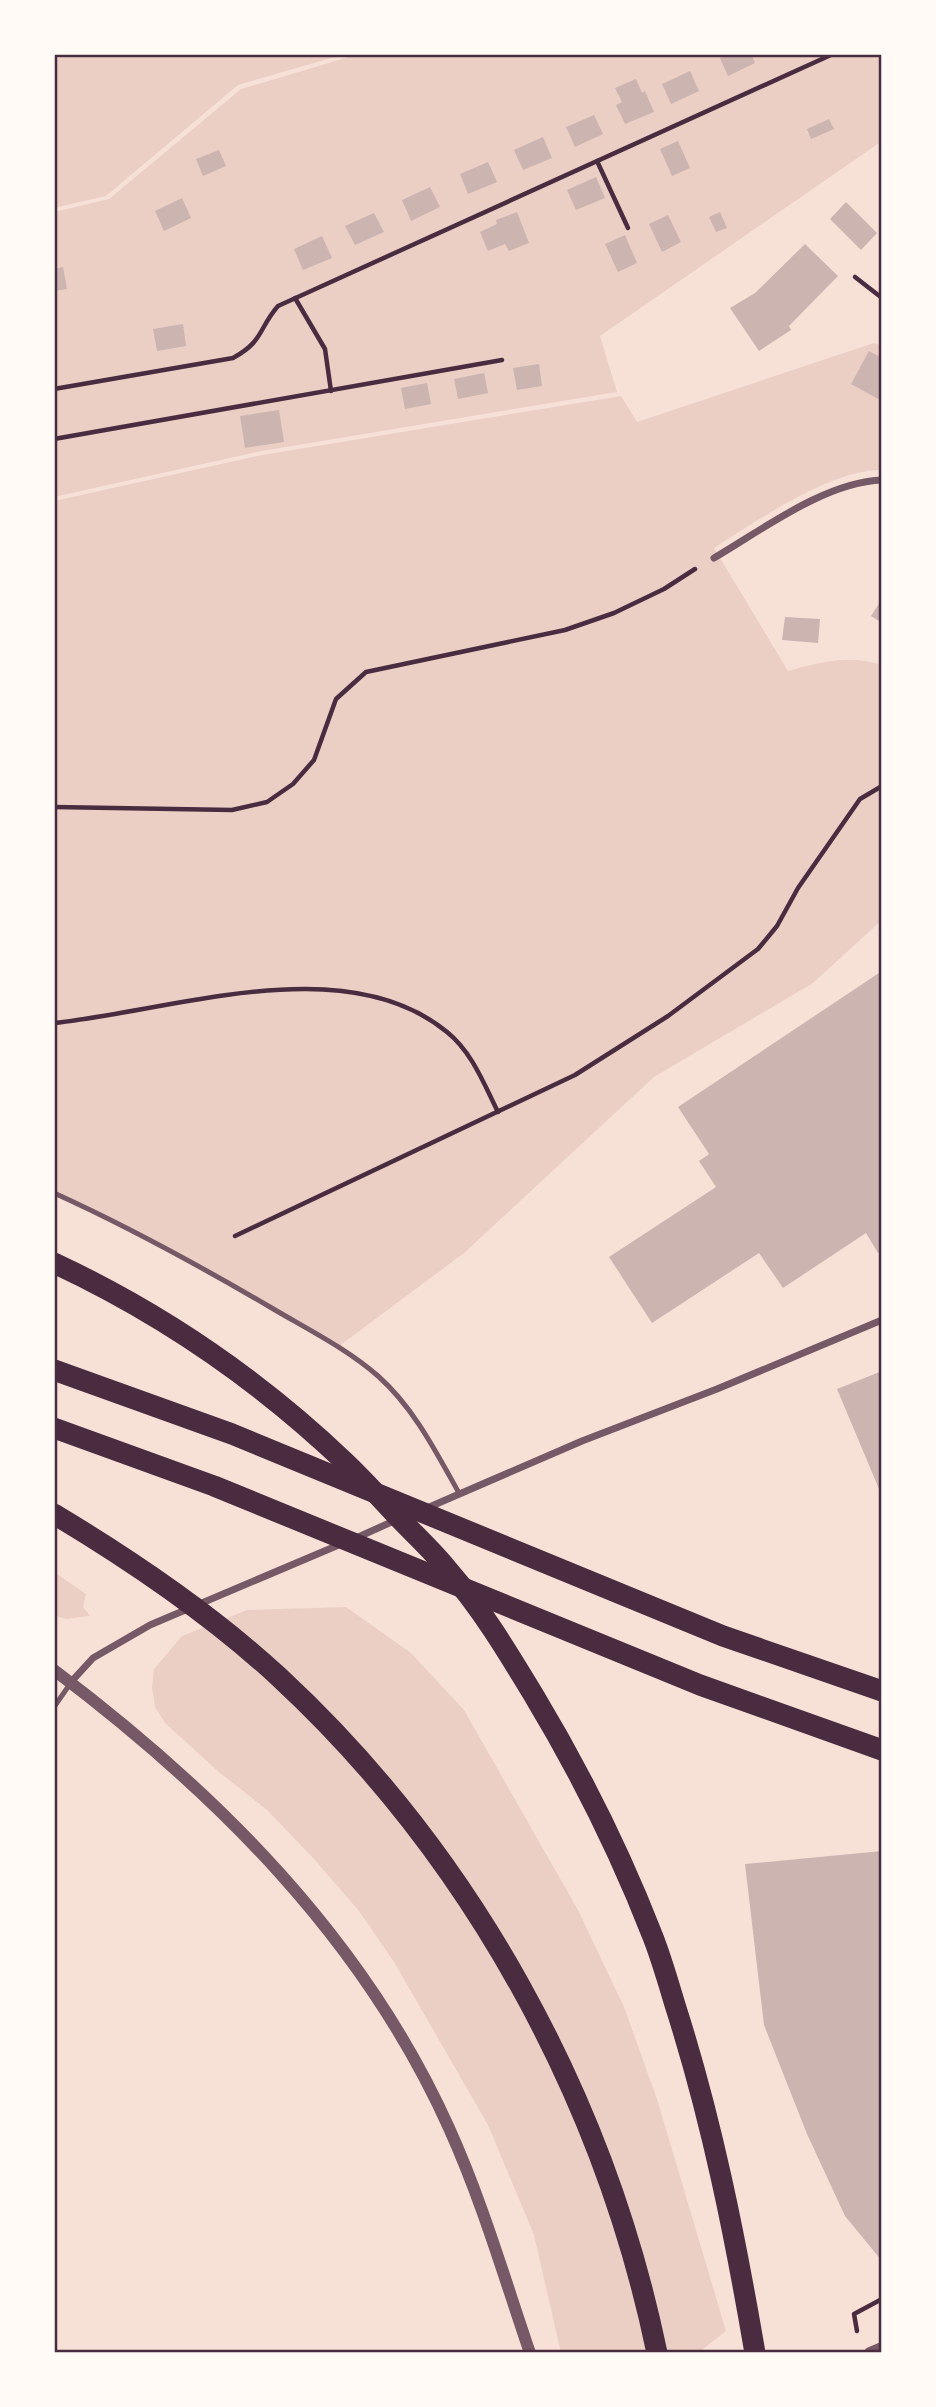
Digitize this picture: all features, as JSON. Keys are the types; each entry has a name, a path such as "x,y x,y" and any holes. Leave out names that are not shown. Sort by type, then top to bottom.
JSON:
{"highway":[{"path":"54,1263 169,1325 228,1364 277,1402 346,1462 448,1570 485,1618 571,1757 616,1846 654,1940 686,2038 711,2129 733,2228 755,2353"},
{"path":"54,1370 256,1444 650,1606 769,1652 882,1691"},
{"path":"62,1430 237,1495 712,1690 882,1750"},
{"path":"54,1514 172,1590 279,1677 382,1785 444,1867 501,1952 550,2040 590,2130 624,2225 655,2343"}],"street":[{"path":"714,558 816,498 846,486 882,481"},
{"path":"71,1682 93,1658 150,1625 582,1441 717,1389 882,1320"},
{"path":"54,1670 137,1736 248,1838 293,1886 371,1986 424,2077 454,2140 486,2222 530,2353"},
{"path":"870,2353 882,2348"}],"lane":[{"path":"54,1193 197,1265 338,1347 378,1377 405,1405 429,1439 459,1493"},
{"path":"54,1707 71,1682"}],"path":[{"path":"54,390 233,358 249,349 262,334 268,318 278,306 833,54"},
{"path":"597,161 628,228"},
{"path":"855,277 882,298"},
{"path":"295,298 325,349 331,391"},
{"path":"54,439 502,360"},
{"path":"54,807 232,810 267,802 293,784 314,760 336,699 366,672 565,631 614,613 663,589 714,558"},
{"path":"235,1236 575,1075 668,1016 751,955 777,926 798,888 860,799 882,786"},
{"path":"54,1023 237,992 339,990 389,1001 424,1015 449,1033 468,1054 498,1112"},
{"path":"859,2340 854,2314 882,2299"}],"shaded area":[{"path":"67,54 345,54 238,85 106,196 54,208 54,60"},
{"path":"359,54 882,54 882,141 600,336 617,392 262,451 54,497 54,212 109,199 241,89"},
{"path":"874,343 882,346 882,470 862,472 818,487 795,498 714,548 788,671 823,662 846,660 882,665 882,920 813,983 654,1077 464,1253 338,1347 197,1265 54,1193 54,501 262,455 621,396 637,422"},
{"path":"54,1572 86,1594 83,1607 90,1616 66,1619 54,1615"},
{"path":"346,1607 411,1653 464,1710 578,1910 624,2007 657,2099 726,2331 698,2353 561,2353 534,2235 488,2125 394,1962 359,1911 314,1859 267,1810 220,1773 165,1723 155,1707 152,1687 154,1669 182,1636 247,1610"}],"building":[{"path":"728,54 751,54 755,63 728,76 720,58"},
{"path":"690,71 699,91 671,104 662,84"},
{"path":"636,79 642,93 645,91 654,112 625,124 616,105 622,102 615,88"},
{"path":"594,115 603,134 575,147 566,127"},
{"path":"829,119 834,129 811,139 807,129"},
{"path":"543,137 552,158 523,170 514,150"},
{"path":"678,141 690,168 672,176 660,149"},
{"path":"219,150 226,166 203,176 196,159"},
{"path":"488,162 497,182 468,194 460,174"},
{"path":"596,177 605,198 576,210 567,190"},
{"path":"430,187 440,207 411,221 402,200"},
{"path":"182,198 191,218 164,231 155,211"},
{"path":"846,202 877,233 861,250 830,219"},
{"path":"517,212 529,243 509,251 505,244 488,251 480,232 497,224 496,220"},
{"path":"720,212 727,228 716,232 709,217"},
{"path":"374,213 384,232 355,245 345,226"},
{"path":"668,215 681,242 662,252 649,224"},
{"path":"625,235 637,263 618,272 605,244"},
{"path":"322,236 332,258 303,270 294,249"},
{"path":"805,244 838,276 789,326 791,330 759,351 730,308 755,293"},
{"path":"63,267 67,289 54,291 54,269"},
{"path":"183,324 186,346 157,351 153,329"},
{"path":"869,351 882,358 882,401 851,384"},
{"path":"539,364 542,386 517,390 513,368"},
{"path":"484,373 488,393 458,399 454,379"},
{"path":"427,383 431,404 405,409 401,388"},
{"path":"279,410 284,442 245,448 240,416"},
{"path":"882,599 882,623 871,616"},
{"path":"785,617 820,619 818,643 782,640"},
{"path":"882,971 882,1251 878,1253 866,1233 783,1288 759,1253 652,1323 609,1257 716,1187 699,1161 709,1154 678,1107"},
{"path":"882,1371 882,1496 837,1389"},
{"path":"882,1851 882,2261 845,2216 807,2134 764,2025 745,1864"}]}
